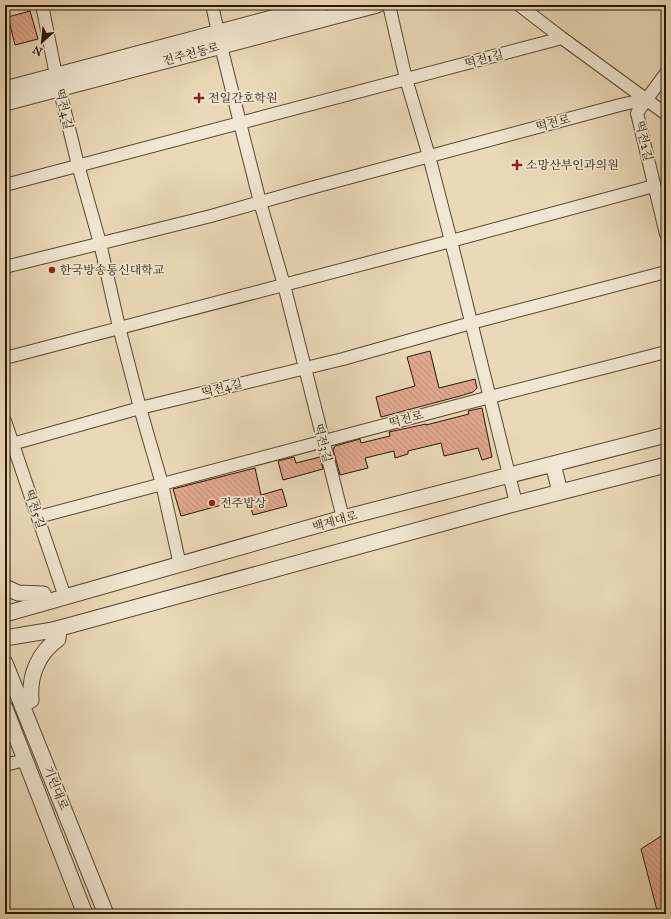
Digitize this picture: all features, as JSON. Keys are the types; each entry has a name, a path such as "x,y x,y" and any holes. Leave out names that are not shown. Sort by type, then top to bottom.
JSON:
{"street":[{"name":"떡전4길","path":"42,5 58,82 78,165 100,243 119,327 140,408 162,484 180,565"},
{"name":"떡전3길","path":"212,5 260,202 284,285 322,441 343,518"},
{"name":"전주천동로","path":"220,39 321,5"},
{"name":"전주천동로","path":"5,103 58,82 220,39 377,5"},
{"path":"389,5 406,79 429,156 516,503"},
{"path":"519,5 666,114"},
{"name":"떡전1길","path":"406,79 562,38"},
{"path":"647,100 666,73"},
{"path":"5,185 406,79"},
{"name":"전주천동로","path":"5,89 58,82"},
{"name":"떡전로","path":"260,202 613,107 647,100"},
{"name":"떡전2길","path":"647,100 637,113 666,234"},
{"path":"5,358 587,205 654,186"},
{"path":"5,267 211,216 260,202"},
{"path":"304,368 343,359 471,323 666,272"},
{"name":"떡전로","path":"322,441 666,352"},
{"name":"떡전4길","path":"9,445 140,408 304,368"},
{"name":"떡전5길","path":"5,421 9,445 38,517 65,597"},
{"name":"백제대로","path":"5,614 343,518 666,435"},
{"path":"38,517 322,441"},
{"path":"553,464 560,492"},
{"path":"5,638 59,628 516,503 666,465"},
{"path":"5,587 18,593 43,594 46,602"},
{"path":"22,706 31,700 30,691 33,672 41,656 50,644 58,639 59,628"},
{"name":"기린대로","path":"5,663 106,914"},
{"name":"기린대로","path":"5,708 85,914"},
{"path":"5,765 25,760"}],"building":[{"path":"30,11 38,39 15,45 8,17"},
{"path":"430,351 439,388 475,379 477,388 473,392 460,396 381,417 376,397 415,386 407,357"},
{"path":"482,408 492,457 482,460 478,448 444,456 441,443 408,451 408,454 395,458 394,451 365,458 368,468 340,475 333,449 335,446 360,439 361,443 390,436 389,432 426,425 469,414 468,411"},
{"path":"294,457 296,463 320,457 323,469 283,480 278,461"},
{"path":"255,468 261,495 282,489 287,506 253,515 248,498 181,516 173,489"},
{"path":"666,833 666,914 658,914 641,849"}],"place":[{"name":"전일간호학원","path":"199,98"},
{"name":"소망산부인과의원","path":"517,165"},
{"name":"한국방송통신대학교","path":"52,270"},
{"name":"전주밥상","path":"212,503"}]}
